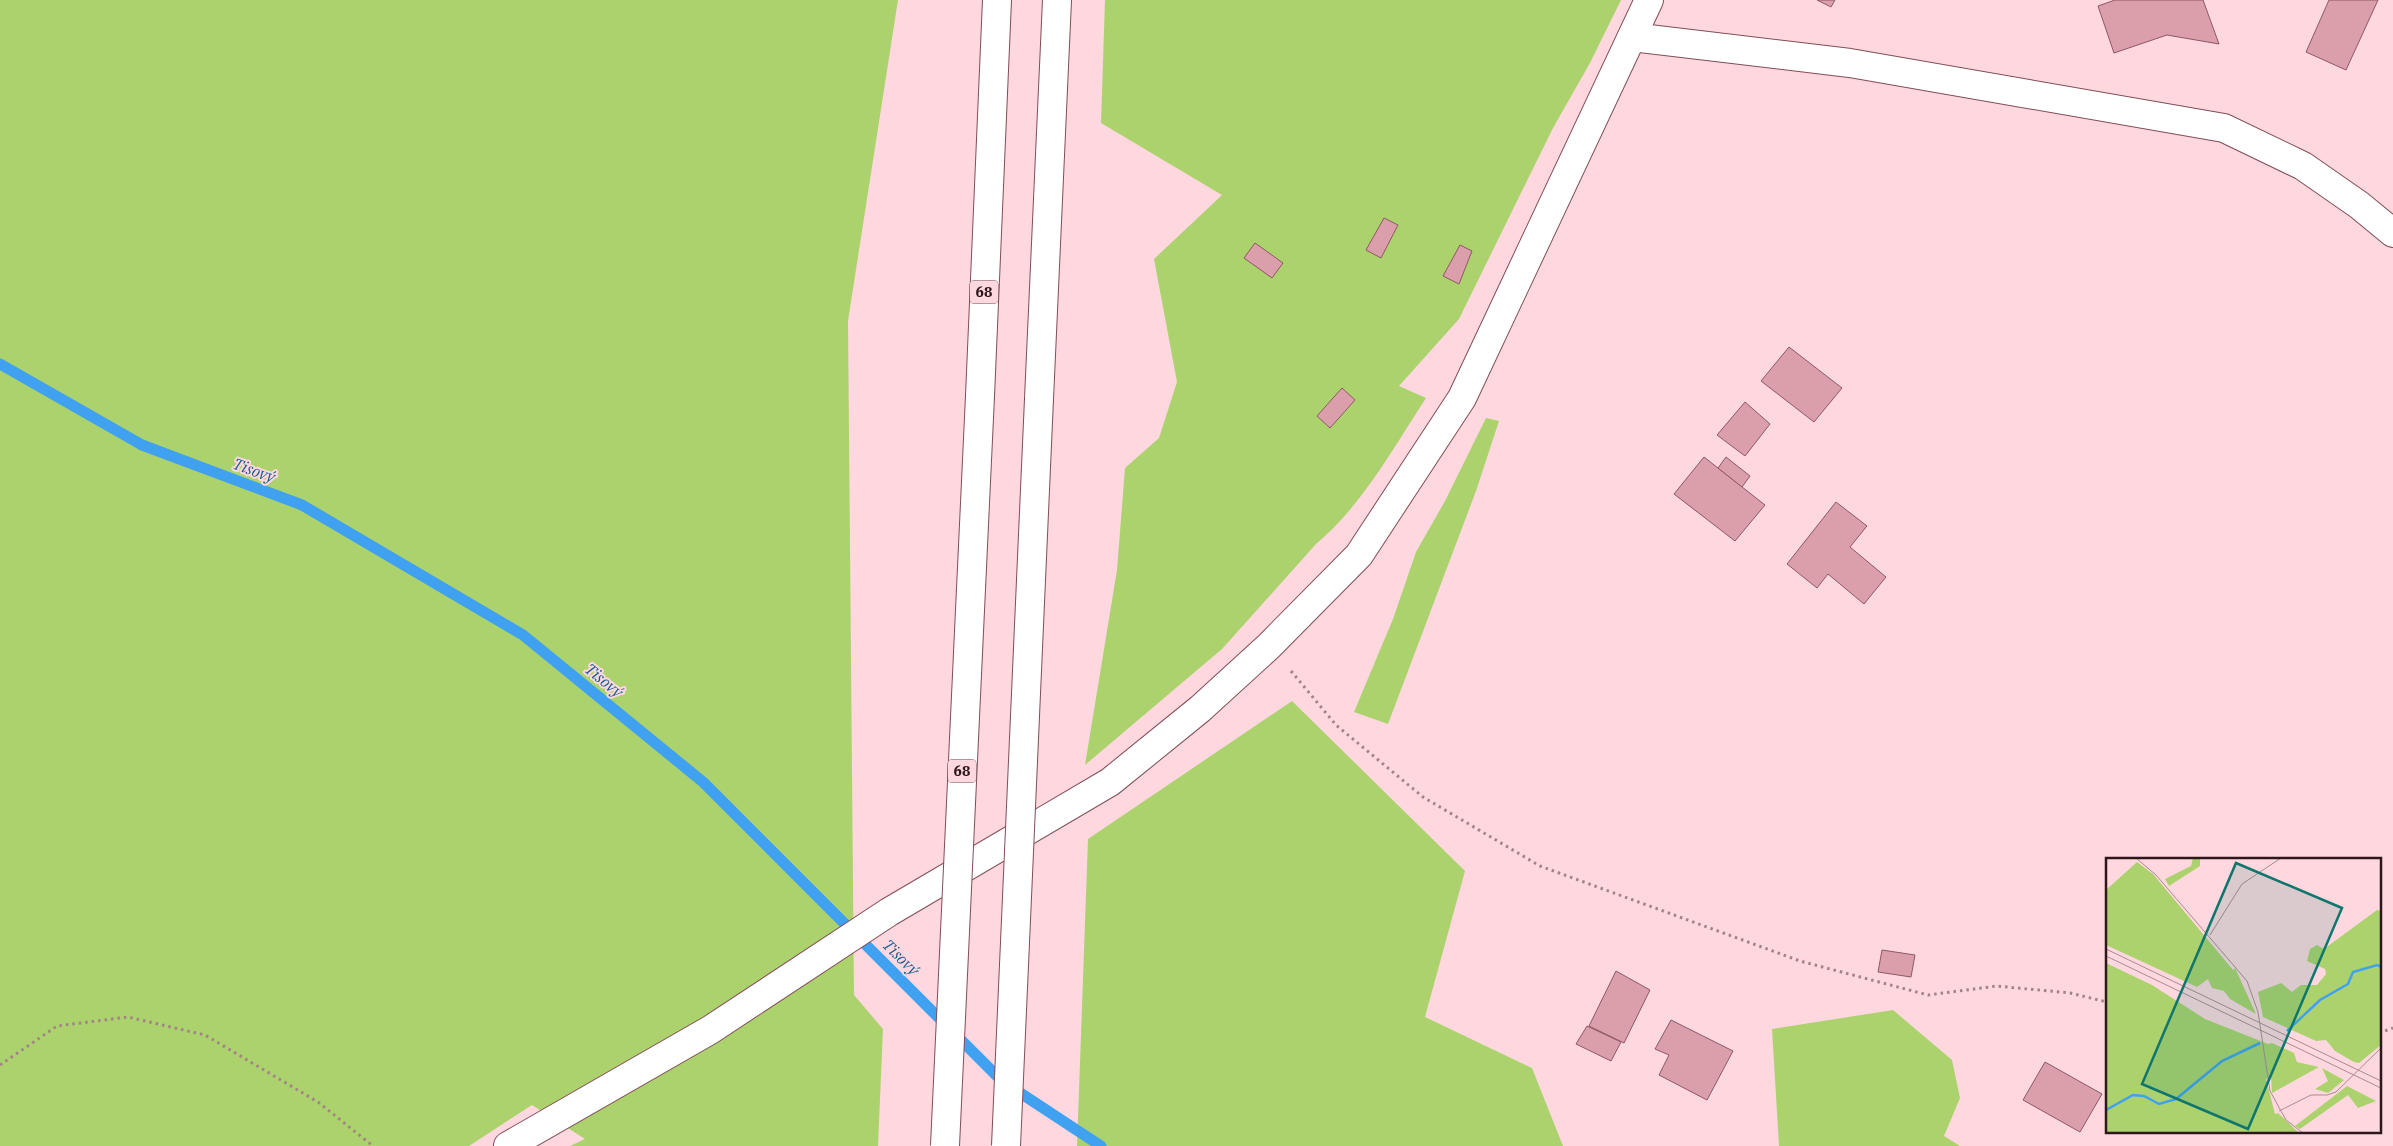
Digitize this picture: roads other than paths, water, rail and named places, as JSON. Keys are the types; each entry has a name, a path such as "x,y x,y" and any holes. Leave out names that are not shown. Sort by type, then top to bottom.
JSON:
{"main road":[{"name":"68","path":"945,1146 997,0"},
{"path":"1006,1146 1057,0"},
{"path":"508,1146 710,1030 889,912 1110,782 1200,709 1269,646 1359,555 1462,398 1649,0"},
{"path":"1632,37 1850,63 2224,128 2303,166 2359,205 2393,233"}],"waterway":[{"name":"Tisový","path":"0,364 142,445 302,505 523,635 703,782 1002,1081 1101,1146"}]}
